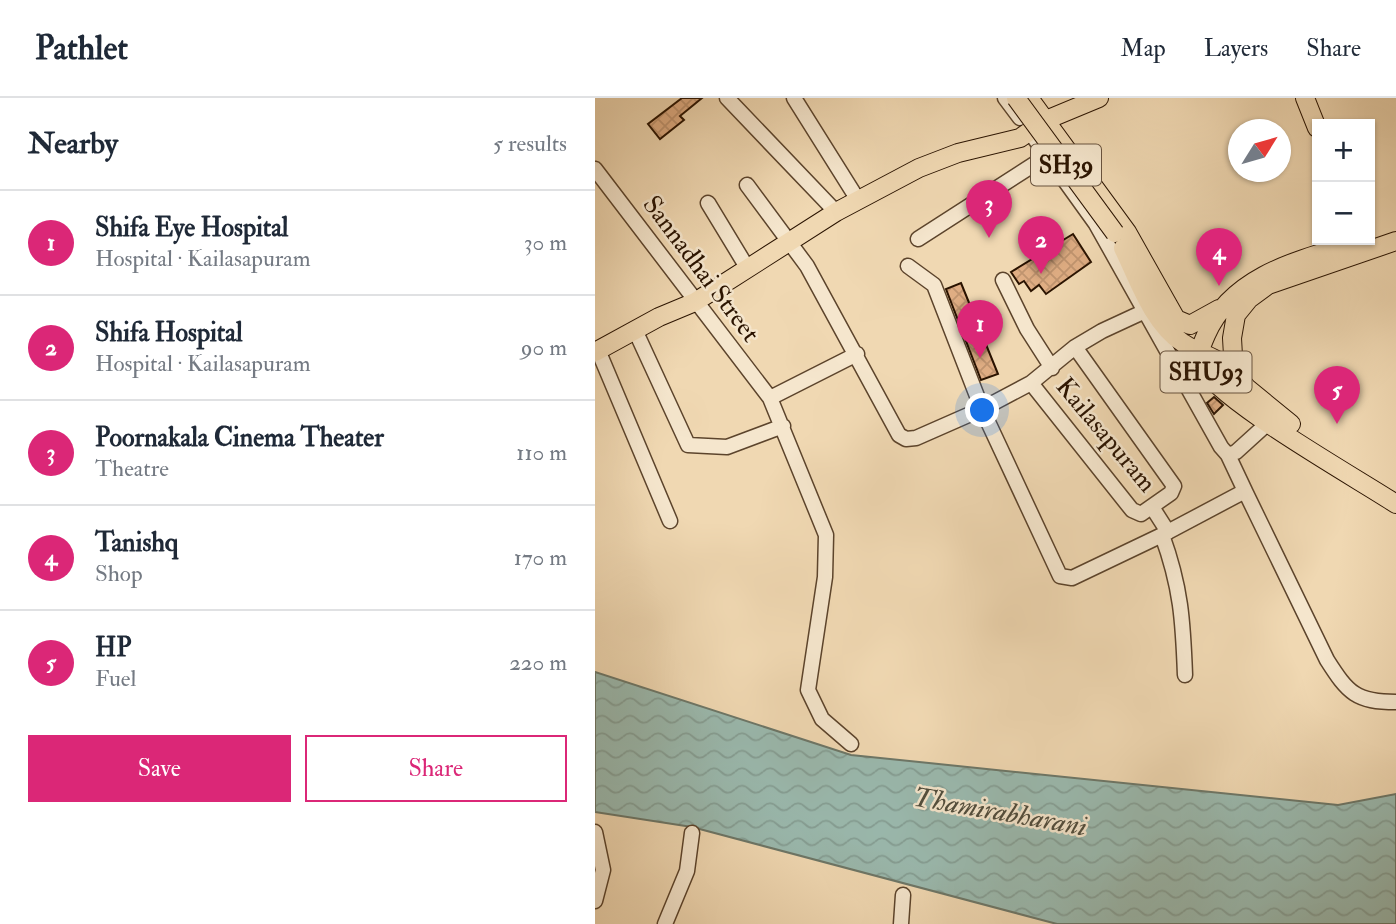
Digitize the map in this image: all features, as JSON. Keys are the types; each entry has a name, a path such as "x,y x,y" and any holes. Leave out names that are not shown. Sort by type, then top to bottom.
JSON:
{"main road":[{"name":"SH39","path":"1016,98 1115,233 1150,301 1173,335 1200,351"},
{"path":"1029,98 1127,232 1176,319 1190,325 1224,306"},
{"path":"597,351 695,302 836,212 919,168 958,153 1031,133 1046,120 1099,98"},
{"path":"1305,98 1313,119"},
{"name":"SHU93","path":"1375,236 1396,229"},
{"name":"SHU93","path":"1396,242 1268,285 1249,299 1236,315 1233,327 1234,373 1274,412 1396,489"},
{"name":"SHU93","path":"1350,245 1274,271 1252,282 1224,306 1213,320 1200,351 1201,365 1209,377 1268,423 1396,504"},
{"path":"1200,351 1217,358 1234,373"}],"street":[{"path":"727,98 836,212"},
{"path":"794,98 859,200"},
{"path":"1005,98 1096,225 1143,312 1228,455 1327,660 1343,685 1357,697 1371,702 1396,702"},
{"path":"918,239 1047,156"},
{"name":"Sannadhai Street","path":"595,169 770,397 783,426 826,535 825,577 808,690 822,719 851,744"},
{"path":"747,185 791,242 899,435 906,439 916,438 982,409 1031,383 1075,347 1143,312"},
{"path":"708,203 748,269"},
{"path":"908,266 934,285 982,409 1060,576 1072,578 1165,534 1245,491"},
{"path":"1003,280 1027,329 1052,368"},
{"path":"635,330 688,445 727,447 783,426"},
{"name":"Kailasapuram","path":"1031,383 1132,510 1141,514 1174,490 1174,486 1075,347"},
{"path":"597,351 670,522"},
{"path":"770,397 856,354"},
{"path":"1228,455 1237,452 1268,423"},
{"path":"1152,507 1165,534 1182,602 1185,675"},
{"path":"595,832 603,870 595,901"},
{"path":"665,924 684,881 692,832"},
{"path":"901,924 903,895"}],"water":[{"name":"Thamirabharani","path":"595,672 851,755 1338,805 1396,794 1396,924 1057,924 692,827 595,812"}],"building":[{"path":"682,98 702,98 680,116 684,120 660,139 648,124"},
{"path":"1073,234 1091,262 1046,294 1039,285 1031,291 1024,281 1019,284 1011,272"},
{"path":"961,283 998,374 981,380 946,289"},
{"path":"1214,397 1223,405 1214,414 1207,403"}],"place":[{"name":"Poornakala Cinema Theater","path":"989,238"},
{"name":"Shifa Hospital","path":"1041,274"},
{"name":"Tanishq","path":"1219,286"},
{"name":"Shifa Eye Hospital","path":"980,358"},
{"name":"HP","path":"1337,424"}]}
